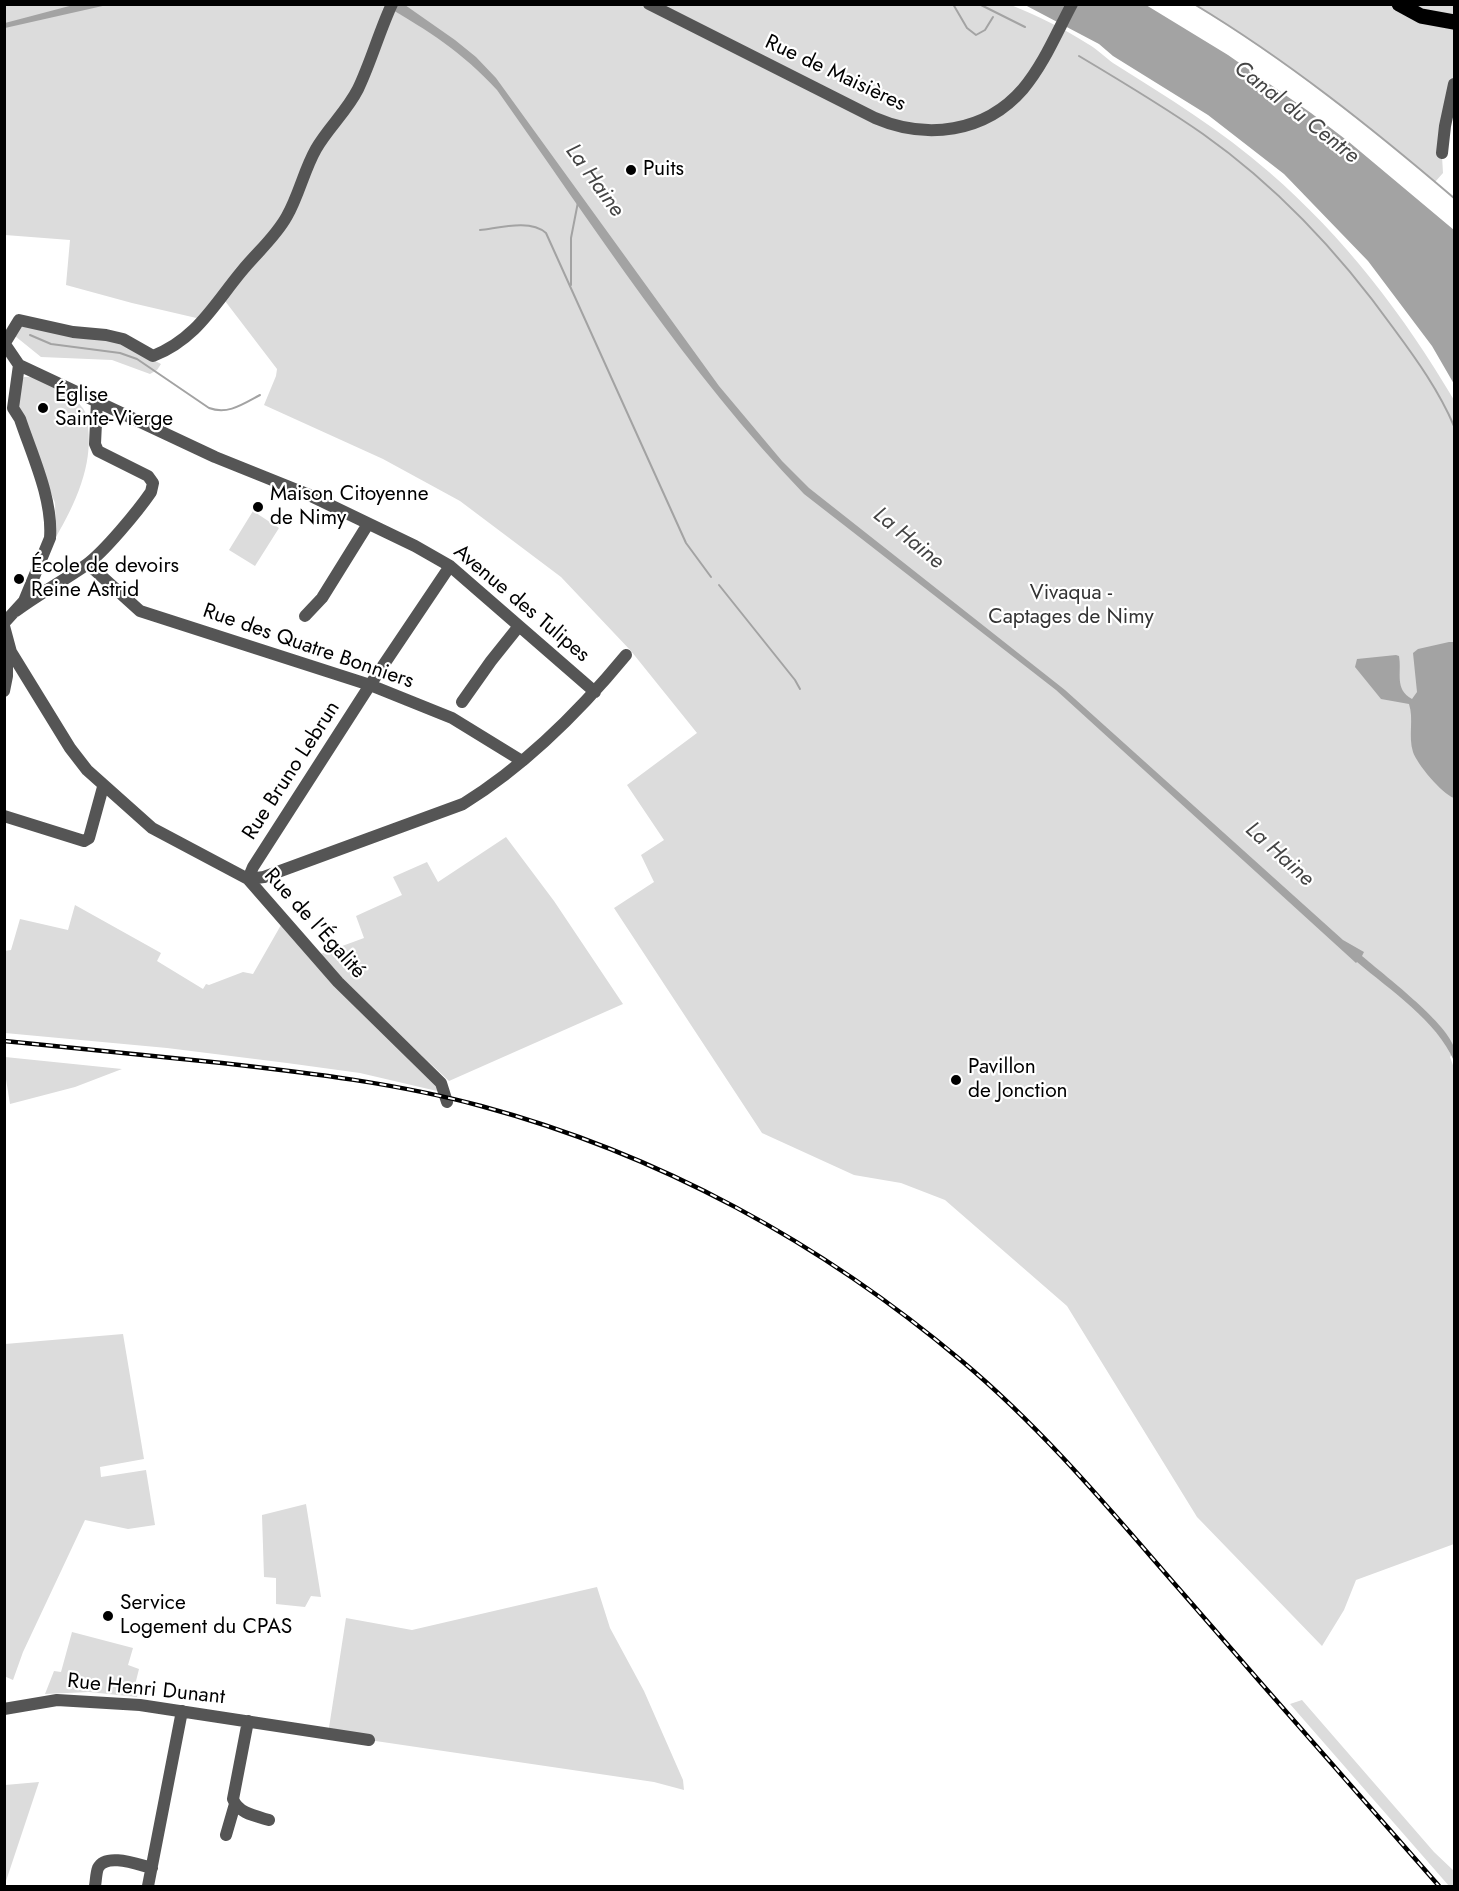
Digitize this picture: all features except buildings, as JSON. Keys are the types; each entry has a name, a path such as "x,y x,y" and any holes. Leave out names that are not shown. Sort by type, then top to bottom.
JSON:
{"main road":[{"path":"1399,4 1430,19 1455,22"}],"street":[{"name":"Rue de Maisières","path":"649,4 875,118 900,128 940,131 961,128 998,110 1024,88 1037,69 1072,4"},
{"path":"4,691 8,663 4,626 29,591 50,538 51,529 48,504 20,419 9,409 19,365 9,336 20,320 62,330 106,334 123,339 153,356 177,345 196,330 279,230 316,148 338,120 357,89 390,8"},
{"path":"1442,153 1446,120 1455,84"},
{"name":"Avenue des Tulipes","path":"19,365 189,446 307,494 450,566 595,692"},
{"path":"16,611 40,592 88,564 149,495 153,483 148,476 98,451 95,444 97,401"},
{"path":"305,616 322,598 368,524"},
{"name":"Rue des Quatre Bonniers","path":"88,564 140,611 370,685 452,718 522,761"},
{"name":"Rue Bruno Lebrun","path":"248,879 253,867 370,685 450,566"},
{"name":"Rue de l'Égalité","path":"4,626 11,652 70,748 87,770 103,787 152,828 248,879 338,982 441,1083 447,1102"},
{"path":"462,702 519,626"},
{"path":"248,879 264,877 462,804 486,790 576,712 626,655"},
{"path":"4,816 84,841 89,838 103,787"},
{"name":"Rue Henri Dunant","path":"4,1709 42,1702 70,1700 140,1705 369,1740"},
{"path":"148,1887 182,1711"},
{"name":"Rue Henri Dunant","path":"226,1834 235,1804 232,1799 248,1721"},
{"path":"235,1804 247,1814 269,1820"},
{"path":"94,1887 98,1867 111,1859 152,1868"}],"green space":[{"name":"Vivaqua - Captages de Nimy","path":"90,4 91,7 107,4 384,4 390,8 392,4 1011,5 1079,38 1213,128 1269,172 1323,223 1347,250 1371,278 1415,338 1454,400 1454,1051 1450,1057 1454,1068 1454,1544 1356,1580 1344,1610 1322,1646 1197,1517 1067,1306 945,1200 901,1183 854,1175 762,1133 614,908 654,882 641,855 664,840 627,785 697,733 631,651 561,577 460,501 383,459 264,405 277,369 222,297 205,320 66,285 70,240 5,235 4,5"},
{"path":"1194,5 1454,5 1454,84 1442,156 1443,173 1435,182 1347,111 1257,45"},
{"path":"16,323 106,335 161,364 150,374 112,360 41,357 15,336"},
{"path":"24,377 45,381 54,386 77,402 83,408 87,418 89,442 85,470 76,498 56,537 55,503 18,411 21,380"},
{"path":"253,511 279,528 255,566 229,550"},
{"path":"506,837 554,901 623,1004 449,1081 315,956 364,938 356,916 402,895 393,877 427,862 438,882"},
{"path":"75,905 161,953 157,961 203,989 206,984 209,985 243,972 253,974 281,925 439,1087 437,1091 360,1073 287,1063 167,1048 5,1033 4,951 11,950 20,919 68,930"},
{"path":"5,1057 122,1069 75,1087 10,1104"},
{"path":"123,1334 144,1459 100,1467 101,1477 146,1470 155,1525 128,1529 85,1520 23,1652 13,1680 4,1676 5,1344"},
{"path":"306,1504 321,1597 311,1596 305,1607 276,1604 276,1578 264,1577 262,1515"},
{"path":"597,1587 610,1628 644,1691 683,1780 684,1790 654,1782 328,1734 346,1618 412,1630"},
{"path":"72,1632 133,1648 128,1665 139,1669 135,1685 139,1686 137,1697 89,1692 45,1694 54,1671 61,1672"},
{"path":"1302,1700 1434,1852 1454,1871 1454,1886 1449,1886 1290,1704"},
{"path":"39,1782 5,1884 5,1785"}],"water":[{"path":"77,4 107,5 5,28 5,23"},
{"path":"384,5 405,5 455,40 476,57 496,78 719,386 782,461 809,488 1065,690 1343,940 1364,952 1362,956 1439,1024 1454,1047 1454,1061 1446,1046 1425,1019 1356,963 1056,690 804,494 720,399 681,349 497,90 471,64 444,43"},
{"name":"Canal du Centre","path":"1025,5 1146,5 1228,55 1311,113 1454,230 1454,384 1432,346 1368,261 1284,174 1208,115 1113,56 1099,44"},
{"path":"1454,642 1454,798 1437,785 1415,757 1411,740 1409,704 1381,699 1355,667 1357,659 1399,656 1401,685 1406,695 1412,699 1417,692 1413,653 1418,649"}],"waterway":[{"path":"953,4 967,28 976,35 985,30 993,17"},
{"path":"979,4 1025,27"},
{"path":"1194,4 1296,72 1392,146 1454,198"},
{"path":"1079,56 1203,134 1257,176 1282,199 1330,249 1374,302 1427,376 1454,426"},
{"path":"571,285 571,238 578,202"},
{"path":"480,230 523,225 532,226 546,233 686,543 711,577"},
{"path":"30,335 51,344 120,353 137,359 209,408 216,410 235,408 260,395"},
{"path":"719,585 800,689"}],"railway":[{"path":"4,1041 320,1075 417,1091 481,1106 547,1126 675,1177 736,1207 795,1241 909,1319 993,1388 1049,1443 1439,1886"}],"place":[{"name":"Puits","path":"631,170"},
{"name":"Église Sainte-Vierge","path":"43,408"},
{"name":"Maison Citoyenne de Nimy","path":"258,507"},
{"name":"École de devoirs Reine Astrid","path":"19,579"},
{"name":"Pavillon de Jonction","path":"956,1080"},
{"name":"Service Logement du CPAS","path":"108,1616"}],"water label":[{"name":"La Haine","path":"594,181"},
{"name":"La Haine","path":"908,539"},
{"name":"La Haine","path":"1279,855"}]}
